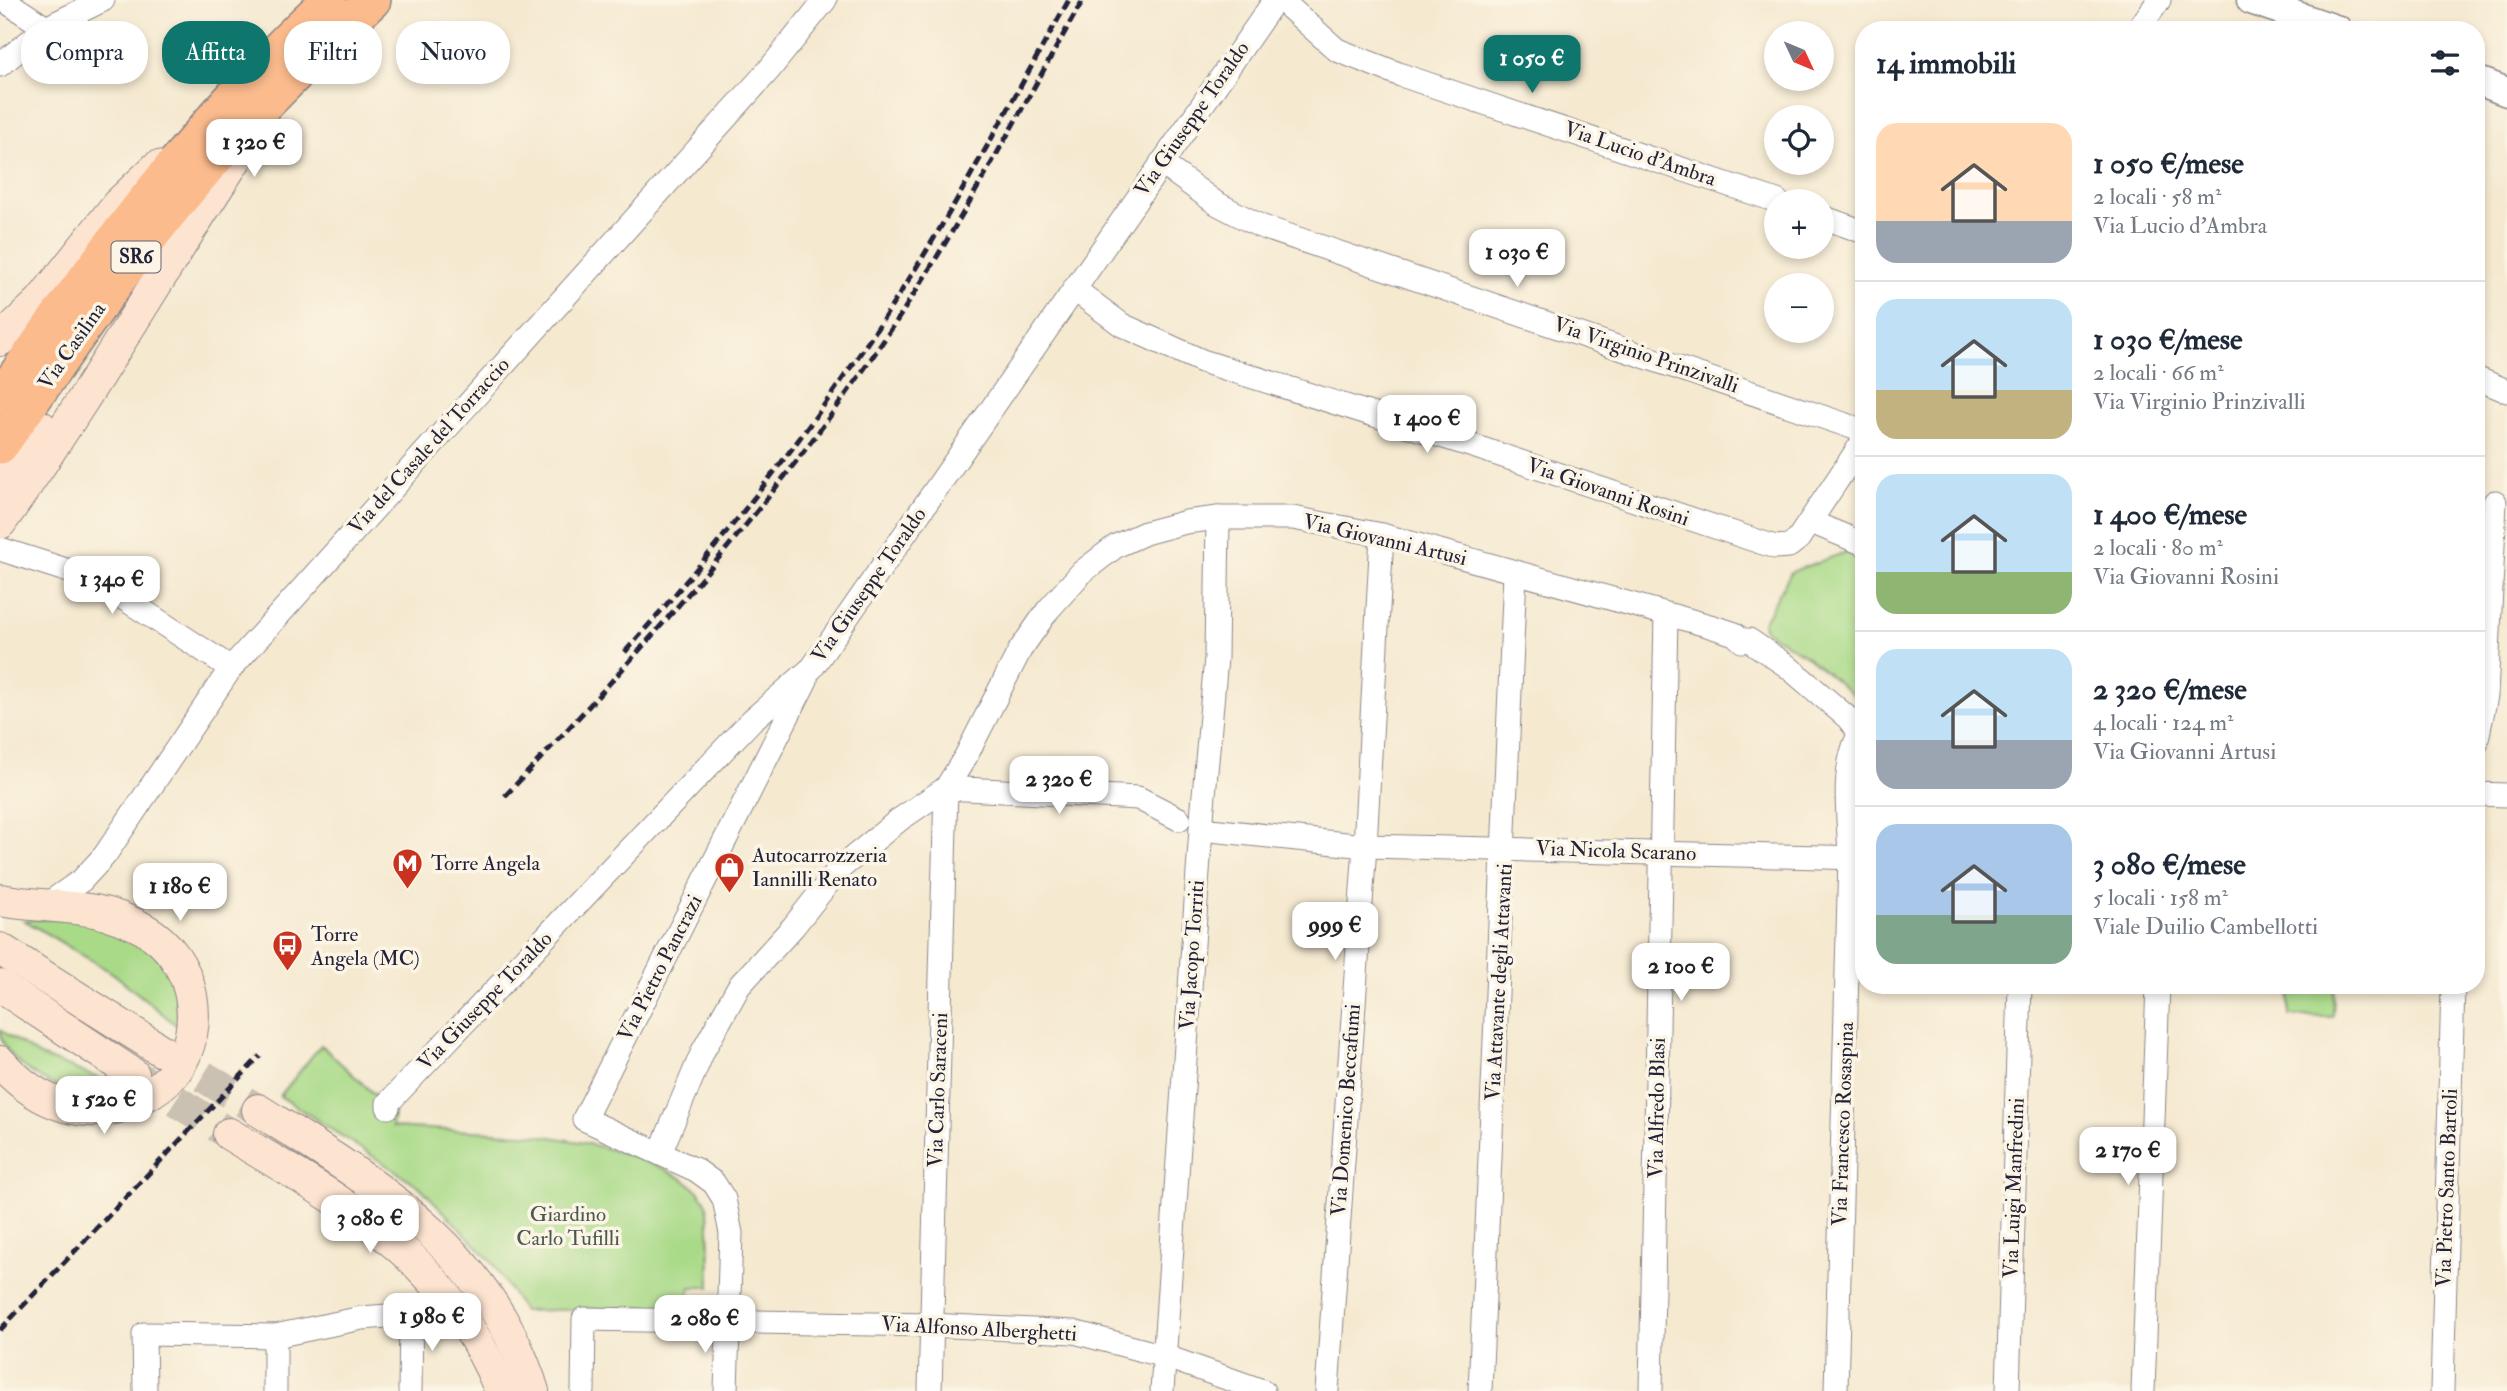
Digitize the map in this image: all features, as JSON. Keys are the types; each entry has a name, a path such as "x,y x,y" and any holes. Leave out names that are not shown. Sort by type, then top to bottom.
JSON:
{"main road":[{"name":"Via Casilina","path":"0,398 121,230 206,125 273,52 329,0"},
{"name":"Via Casilina","path":"351,21 373,0"},
{"name":"Via Casilina","path":"0,446 175,206 221,151 286,84"},
{"path":"0,523 85,398 176,247 287,84"},
{"path":"0,359 41,301 118,205 206,125"},
{"name":"Via Casilina","path":"0,484 176,247"},
{"path":"0,340 41,301"},
{"path":"0,900 50,903 108,913 160,940 176,958 191,989 193,1021 188,1045 174,1073 155,1090 128,1104 97,1111 73,1108 44,1099 19,1081 0,1062"},
{"path":"0,949 162,1051"},
{"path":"0,986 133,1074"},
{"path":"258,1110 379,1187 440,1239 471,1273 492,1304 533,1391"},
{"path":"229,1134 359,1214 418,1263 466,1320 501,1391"}],"street":[{"path":"4,0 36,21"},
{"path":"60,21 103,0"},
{"name":"Via del Casale del Torraccio","path":"50,903 82,880 105,855 231,668 768,71 825,0"},
{"name":"Via Giuseppe Toraldo","path":"388,1107 388,1103 752,720 812,668 1275,0"},
{"name":"Via Lucio d'Ambra","path":"1281,0 1337,50 1401,75 1764,197"},
{"path":"2144,21 2159,0"},
{"path":"2251,0 2312,21"},
{"path":"0,65 21,48"},
{"path":"2485,83 2507,92"},
{"name":"Via Virginio Prinzivalli","path":"1161,163 1216,203 1260,226 1855,428"},
{"path":"1834,221 1855,229"},
{"name":"Via Giovanni Rosini","path":"1074,289 1122,325 1202,361 1473,446 1770,546 1781,548 1794,543 1811,522"},
{"path":"2485,382 2507,391"},
{"path":"1855,454 1811,522 1855,540"},
{"path":"2485,713 2490,696 2493,502"},
{"name":"Via Giovanni Artusi","path":"660,1153 703,1051 739,986 793,927 839,869 899,820 946,788 1020,650 1048,610 1082,572 1115,547 1145,533 1186,522 1218,518 1293,518 1382,535 1735,634 1742,642 1755,643 1787,666 1847,718 1855,728"},
{"name":"Via Jacopo Torriti","path":"1162,1391 1201,829 1216,658 1218,518"},
{"name":"Via Domenico Beccafumi","path":"1326,1391 1365,846 1382,535"},
{"path":"0,550 94,579 231,668"},
{"name":"Via Attavante degli Attavanti","path":"1480,1391 1515,573"},
{"name":"Via Alfredo Blasi","path":"1651,1391 1667,615"},
{"name":"Via Pietro Pancrazi","path":"660,1153 584,1119 812,668"},
{"name":"Via Francesco Rosaspina","path":"1855,745 1849,764 1855,834"},
{"path":"946,788 1138,798 1179,819"},
{"name":"Via Carlo Saraceni","path":"930,1391 946,788"},
{"path":"2485,794 2507,795"},
{"name":"Via Nicola Scarano","path":"1201,829 1365,846 1505,847 1855,857"},
{"name":"Via Francesco Rosaspina","path":"1836,1391 1855,908"},
{"name":"Via Luigi Manfredini","path":"2008,1391 2020,994"},
{"path":"2143,1391 2158,994"},
{"name":"Via Pietro Santo Bartoli","path":"2442,1391 2454,994"},
{"path":"660,1153 706,1177 724,1199 731,1233 726,1391"},
{"path":"145,1391 145,1334 275,1336 362,1318 411,1314 410,1391"},
{"name":"Via Alfonso Alberghetti","path":"583,1391 584,1319 931,1325 1074,1332 1164,1356 1263,1391"},
{"path":"275,1336 275,1391"}],"green space":[{"path":"1846,552 1855,556 1855,696 1809,658 1765,630 1763,623 1791,572"},
{"path":"73,918 146,942 172,973 180,1028 114,974 24,920"},
{"path":"2290,994 2334,994 2333,1017 2289,1016"},
{"path":"0,1030 40,1056 122,1087 108,1094 90,1096 50,1083 15,1059 4,1044"},
{"name":"Giardino Carlo Tufilli","path":"321,1045 394,1113 392,1127 557,1138 616,1151 680,1178 696,1189 708,1207 710,1287 690,1287 689,1306 523,1311 492,1262 420,1187 280,1096"}],"tunnel":[{"path":"162,1051 258,1110"},
{"path":"135,1075 229,1134"}],"railway":[{"path":"625,652 743,512 852,365 939,231 1069,0"},
{"path":"505,796 602,692 696,585 829,417 928,272 1083,0"},
{"path":"0,1330 260,1056"}],"place":[{"name":"Torre Angela","path":"408,890"},
{"name":"Autocarrozzeria Iannilli Renato","path":"729,894"},
{"name":"Torre Angela (MC)","path":"288,973"}]}
